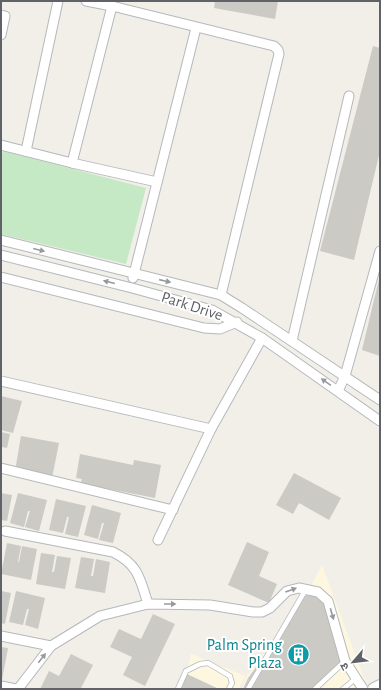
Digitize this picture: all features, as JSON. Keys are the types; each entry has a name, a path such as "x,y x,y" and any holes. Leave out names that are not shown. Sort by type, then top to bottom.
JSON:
{"street":[{"path":"26,151 56,4 58,1"},
{"path":"86,1 274,46 278,50 279,54 221,295"},
{"path":"72,163 112,6"},
{"path":"1,34 3,15"},
{"path":"132,288 134,274 196,28"},
{"path":"292,341 349,96"},
{"path":"1,145 157,182"},
{"name":"Park Drive","path":"1,240 221,295 380,400"},
{"path":"338,391 345,376 380,251"},
{"name":"Park Drive","path":"1,255 212,310 237,322 262,338 380,421"},
{"path":"1,277 204,328 220,329 237,322"},
{"path":"158,540 211,429 262,338"},
{"path":"1,381 211,429"},
{"path":"1,468 173,510"},
{"path":"5,531 113,552 127,559 135,568 140,578 148,604"},
{"path":"1,686 17,689 51,646 100,616 148,604 210,605 252,612 262,612 270,608 287,591 293,589 306,589 318,592 328,601 345,661 355,678 364,689"},
{"path":"1,636 51,646"},
{"path":"374,689 380,686"}],"lane":[{"path":"248,689 306,589"},
{"path":"315,689 345,661"},
{"path":"178,689 186,671 200,664 208,663 230,676 232,682 229,689"},
{"path":"344,689 355,678"}],"shaded area":[{"name":"Palm Spring Plaza","path":"322,565 365,681 356,689 242,689 246,677 297,612"},
{"path":"191,654 245,676 239,689 181,689 187,674"}],"green space":[{"path":"3,151 146,188 126,264 1,234 1,159"}],"building":[{"path":"215,1 278,1 275,19 214,8"},
{"path":"373,46 380,48 380,151 354,260 320,251"},
{"path":"380,279 380,356 362,350"},
{"path":"1,396 22,401 13,433 1,430"},
{"path":"1,432 10,434 7,448 2,447 2,451"},
{"path":"21,436 59,443 52,478 15,471"},
{"path":"80,454 133,465 134,460 161,465 155,498 99,487 99,489 80,485 82,479 76,478"},
{"path":"294,473 341,498 329,520 299,503 293,514 276,505"},
{"path":"1,493 12,495 7,521 1,520"},
{"path":"18,493 47,500 39,531 25,527 30,511 28,511 24,527 10,523"},
{"path":"56,499 86,506 78,537 65,534 69,517 67,517 63,533 49,530"},
{"path":"92,505 121,513 113,543 99,540 104,523 102,523 98,539 84,535"},
{"path":"247,542 269,552 259,576 277,584 269,603 228,585"},
{"path":"7,543 21,546 18,562 22,546 37,549 31,580 1,574"},
{"path":"41,553 55,555 52,572 54,572 57,556 71,558 65,589 36,584"},
{"path":"81,557 94,559 91,576 93,576 96,559 110,562 105,593 75,588"},
{"path":"1,591 11,593 5,624 1,623"},
{"path":"16,591 45,598 38,629 25,625 29,609 27,609 23,625 9,622"},
{"name":"Palm Spring Plaza","path":"315,593 327,602 345,659 313,689 243,689 248,678 279,636 301,597"},
{"path":"153,614 175,624 145,686 123,675 132,657 110,647 119,629 141,639"},
{"path":"1,647 8,648 2,680 1,680"},
{"path":"71,654 93,665 81,688 83,689 40,689 49,671 59,676"},
{"path":"187,674 219,689 181,689"}],"place":[{"name":"Palm Spring Plaza","path":"298,654"}]}
